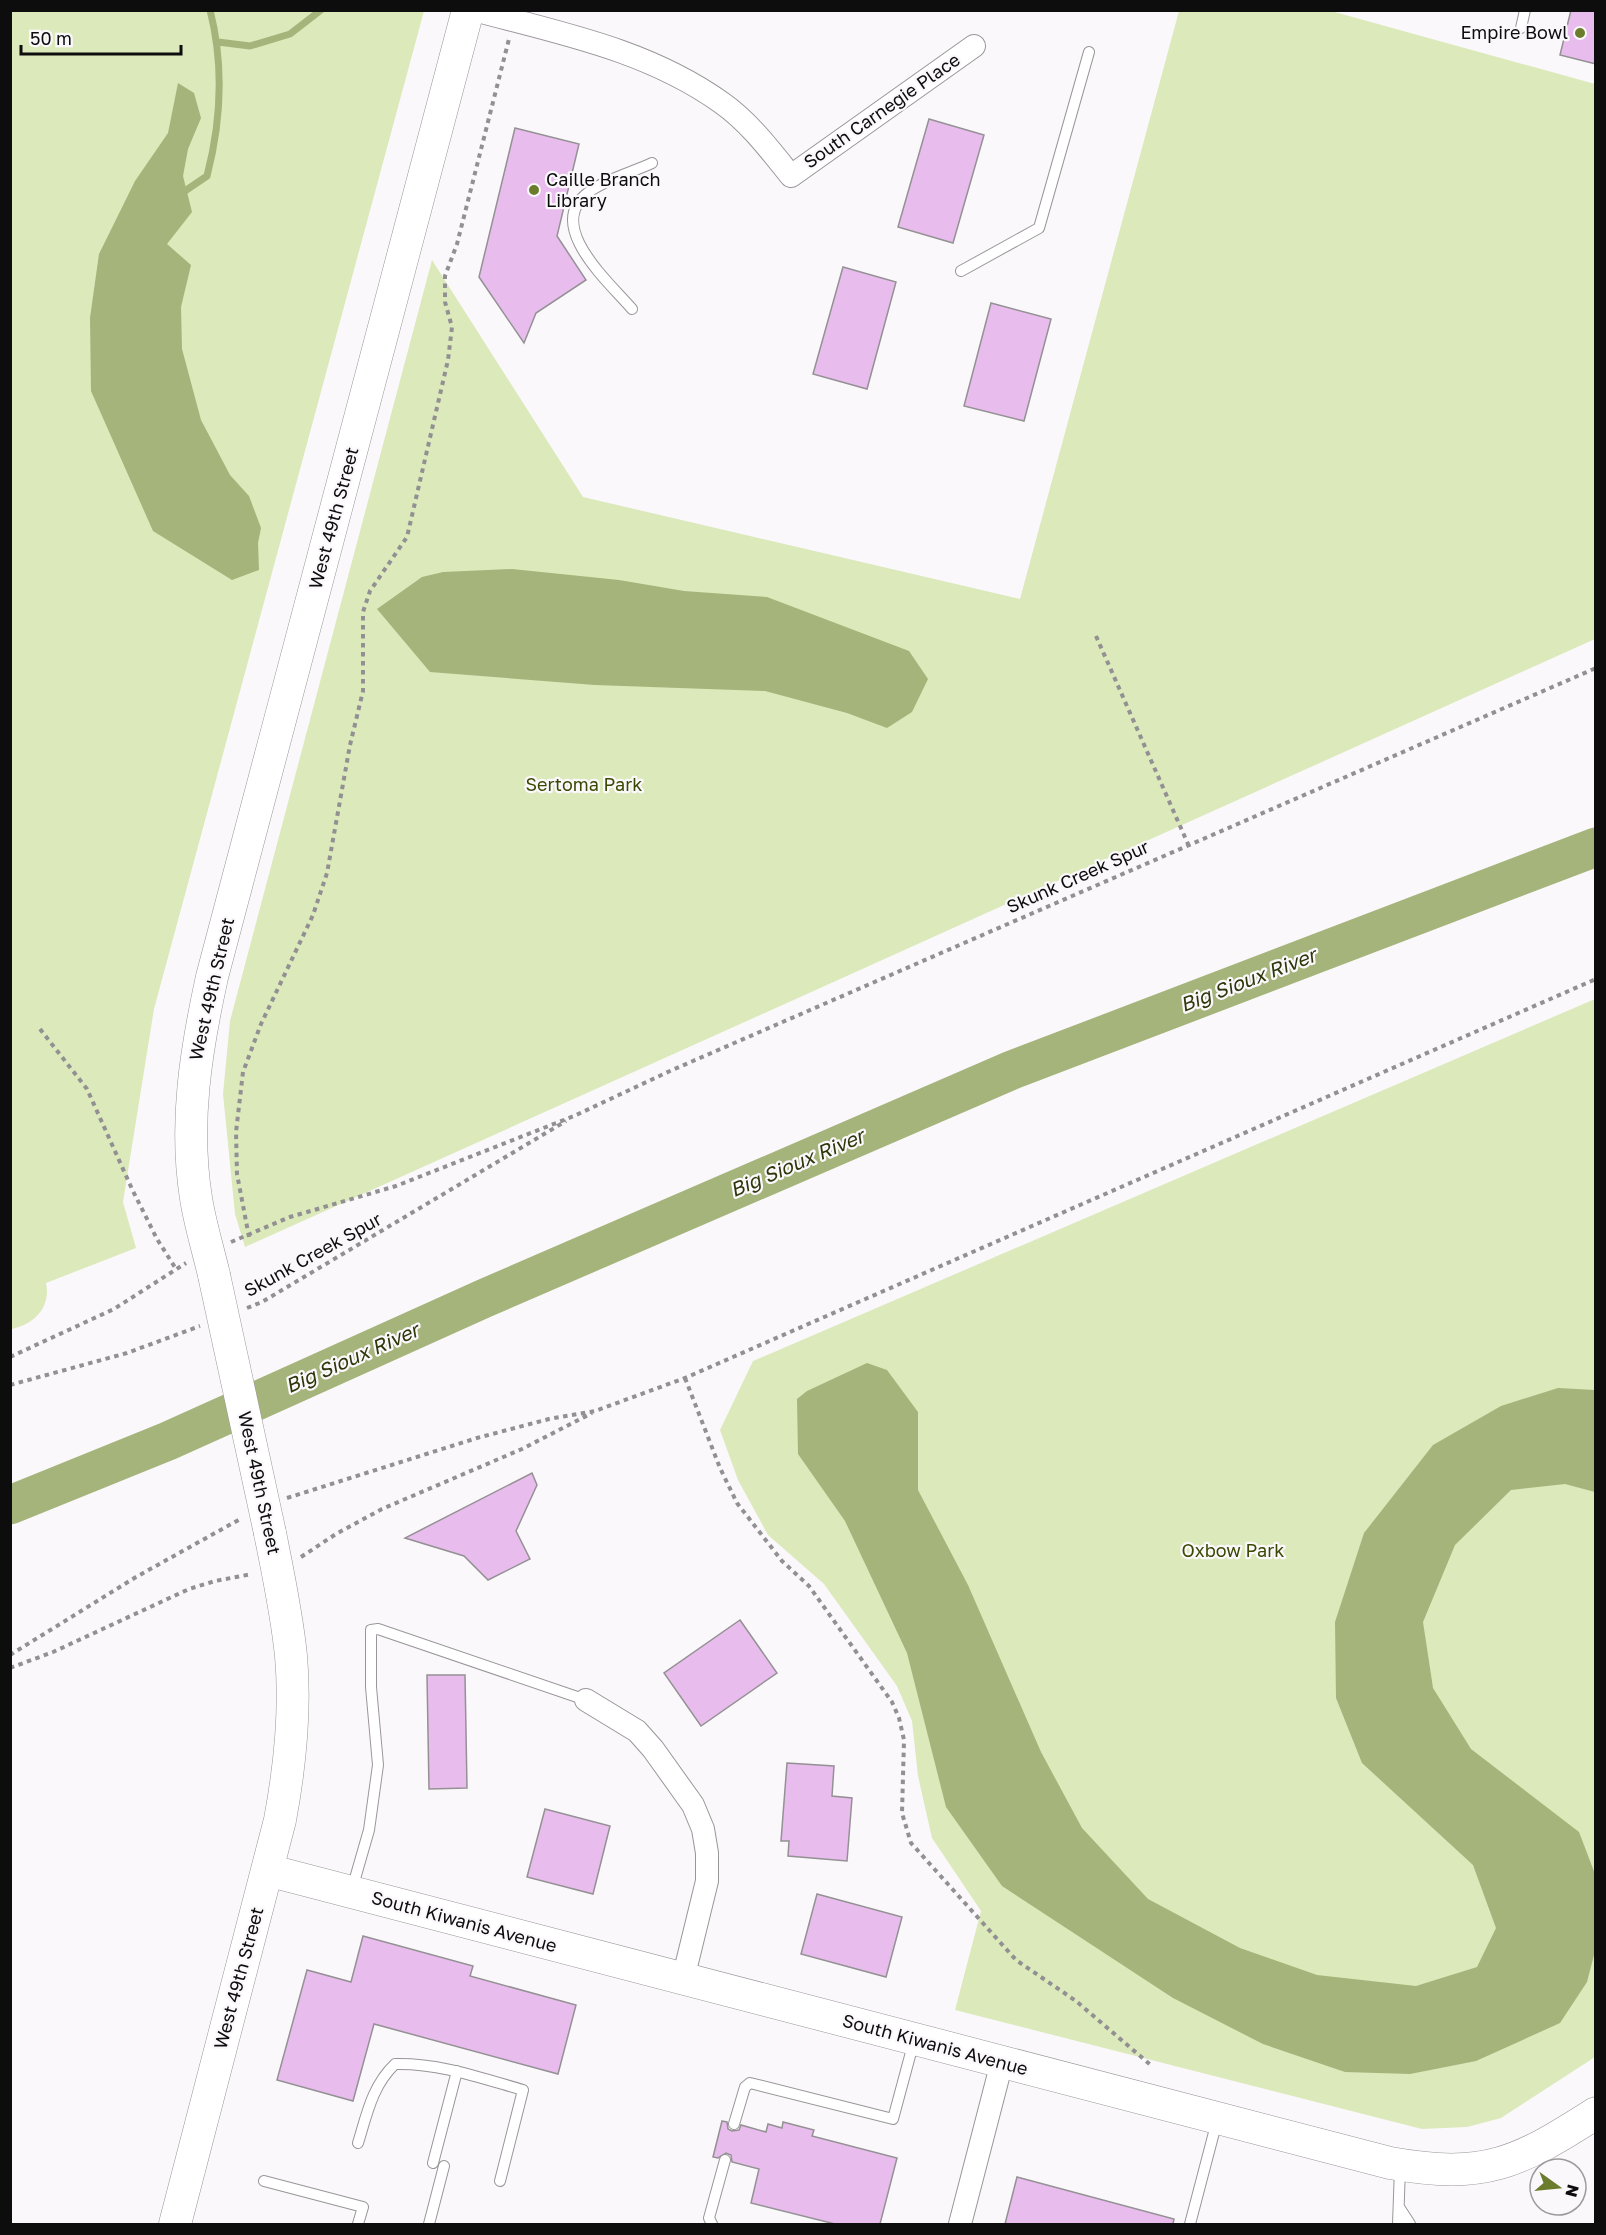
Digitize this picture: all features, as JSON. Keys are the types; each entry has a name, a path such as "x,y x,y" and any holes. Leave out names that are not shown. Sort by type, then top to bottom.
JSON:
{"main road":[{"name":"West 49th Street","path":"175,2224 267,1870 288,1779 293,1700 291,1655 277,1568 258,1525 211,1262 196,1198 190,1119 199,1038 215,966 468,10"},
{"name":"South Kiwanis Avenue","path":"267,1870 1400,2164 1451,2170 1501,2164 1522,2157 1549,2143 1596,2113"}],"street":[{"path":"474,10 513,21"},
{"name":"South Carnegie Place","path":"513,21 596,42 672,71 723,103 741,119 791,176 974,46"},
{"path":"586,1700 637,1731 653,1749 693,1805 703,1829 707,1853 707,1881 683,1979"},
{"path":"960,2224 1002,2062"}],"lane":[{"path":"1521,27 1525,10"},
{"path":"961,271 1039,228 1089,51"},
{"path":"632,309 577,244 573,226 577,207 589,192 652,163"},
{"path":"351,1892 369,1830 378,1764 371,1687 371,1630 378,1629 586,1700"},
{"path":"734,2124 745,2086 750,2083 893,2119 914,2039"},
{"path":"358,2143 373,2093 382,2076 395,2064 422,2064 457,2071 524,2090 500,2181"},
{"path":"433,2163 457,2071"},
{"path":"1190,2224 1218,2118"},
{"path":"712,2224 709,2218 725,2160"},
{"path":"1398,2224 1400,2164"},
{"path":"429,2224 444,2166"},
{"path":"264,2181 363,2207 358,2224"},
{"path":"1399,2207 1410,2224"}],"path":[{"path":"249,1237 237,1174 236,1132 243,1072 261,1024 313,915 327,873 350,745 363,691 363,612 370,591 407,537 448,360 452,327 445,302 445,276 457,244 513,21"},
{"path":"1096,636 1188,844"},
{"name":"Skunk Creek Spur","path":"10,1356 114,1309 176,1269 211,1262 249,1237 290,1217 396,1186 574,1116 681,1066 1596,668"},
{"path":"10,1668 53,1652 189,1589 277,1568 309,1554 336,1534 382,1509 522,1449 595,1411 685,1378 1596,979"},
{"path":"40,1029 87,1089 132,1190 157,1239 176,1269"},
{"name":"Skunk Creek Spur","path":"241,1310 262,1302 362,1244 574,1116"},
{"path":"10,1384 127,1353 210,1322"},
{"path":"685,1378 720,1468 737,1503 782,1561 809,1586 892,1702 899,1718 904,1740 903,1813 911,1842 1016,1960 1076,2001 1153,2067"},
{"path":"278,1502 300,1492 477,1438 549,1419 595,1411"},
{"path":"10,1655 136,1577 258,1525"}],"green space":[{"path":"11,11 424,11 154,1009 123,1202 136,1248 46,1283 46,1300 40,1313 28,1323 12,1329"},
{"name":"Sertoma Park","path":"1179,11 1331,11 1595,84 1595,639 245,1247 235,1214 223,1094 230,1021 432,260 583,497 1020,599"},
{"name":"Oxbow Park","path":"1595,999 1595,2057 1501,2118 1467,2127 1422,2129 955,2010 981,1911 932,1838 918,1776 912,1721 897,1686 824,1584 768,1535 738,1480 720,1430 753,1361"}],"shaded area":[{"path":"178,83 194,93 201,118 188,149 183,176 192,212 167,244 191,265 181,307 182,349 201,420 230,475 249,496 261,528 258,543 259,570 232,580 153,531 91,391 90,318 99,254 135,181 168,133"},
{"path":"512,569 619,580 684,591 767,597 909,651 928,679 912,712 887,728 847,713 765,691 595,685 430,672 377,609 422,577 443,572"},
{"path":"867,1363 887,1370 918,1412 918,1490 968,1585 1041,1752 1082,1828 1148,1899 1240,1948 1317,1975 1416,1986 1477,1967 1496,1928 1473,1865 1362,1763 1336,1698 1335,1622 1364,1533 1433,1445 1501,1406 1558,1388 1595,1390 1595,1492 1565,1484 1511,1490 1455,1545 1423,1622 1433,1688 1471,1749 1579,1832 1595,1874 1595,1951 1587,1982 1560,2023 1476,2061 1410,2074 1345,2072 1263,2044 1173,1998 1002,1886 946,1807 907,1653 845,1521 798,1454 797,1399 807,1391"}],"building":[{"name":"Empire Bowl","path":"1571,10 1596,10 1596,64 1560,55"},
{"path":"929,119 984,135 953,243 898,227"},
{"name":"Caille Branch Library","path":"515,128 579,144 557,236 586,280 536,313 524,343 479,277"},
{"path":"843,267 896,282 867,389 813,374"},
{"path":"991,303 1051,319 1024,421 964,406"},
{"path":"532,1473 537,1485 516,1531 530,1559 488,1580 464,1556 405,1538"},
{"path":"740,1620 777,1673 701,1726 664,1673"},
{"path":"427,1675 465,1675 467,1788 429,1789"},
{"path":"787,1763 834,1766 832,1796 852,1798 847,1861 788,1856 789,1841 781,1841"},
{"path":"545,1809 610,1826 593,1894 527,1877"},
{"path":"817,1894 902,1917 886,1977 801,1954"},
{"path":"363,1936 473,1966 470,1976 576,2005 558,2074 374,2024 353,2101 277,2080 307,1970 351,1982"},
{"path":"722,2121 727,2122 728,2129 732,2131 739,2130 741,2125 766,2132 768,2124 782,2128 783,2122 814,2130 812,2136 897,2158 880,2224 835,2224 751,2203 759,2169 732,2162 731,2155 726,2153 718,2158 713,2157"},
{"path":"1017,2177 1174,2219 1173,2224 1005,2224"}],"waterway":[{"path":"179,195 207,176 212,156 218,114 219,72 210,10"},
{"path":"218,42 250,46 290,34 321,10"},
{"name":"Big Sioux River","path":"10,1505 168,1441 485,1298 1012,1070 1596,847"}],"place":[{"name":"Empire Bowl","path":"1580,33"},
{"name":"Caille Branch Library","path":"534,190"}]}
